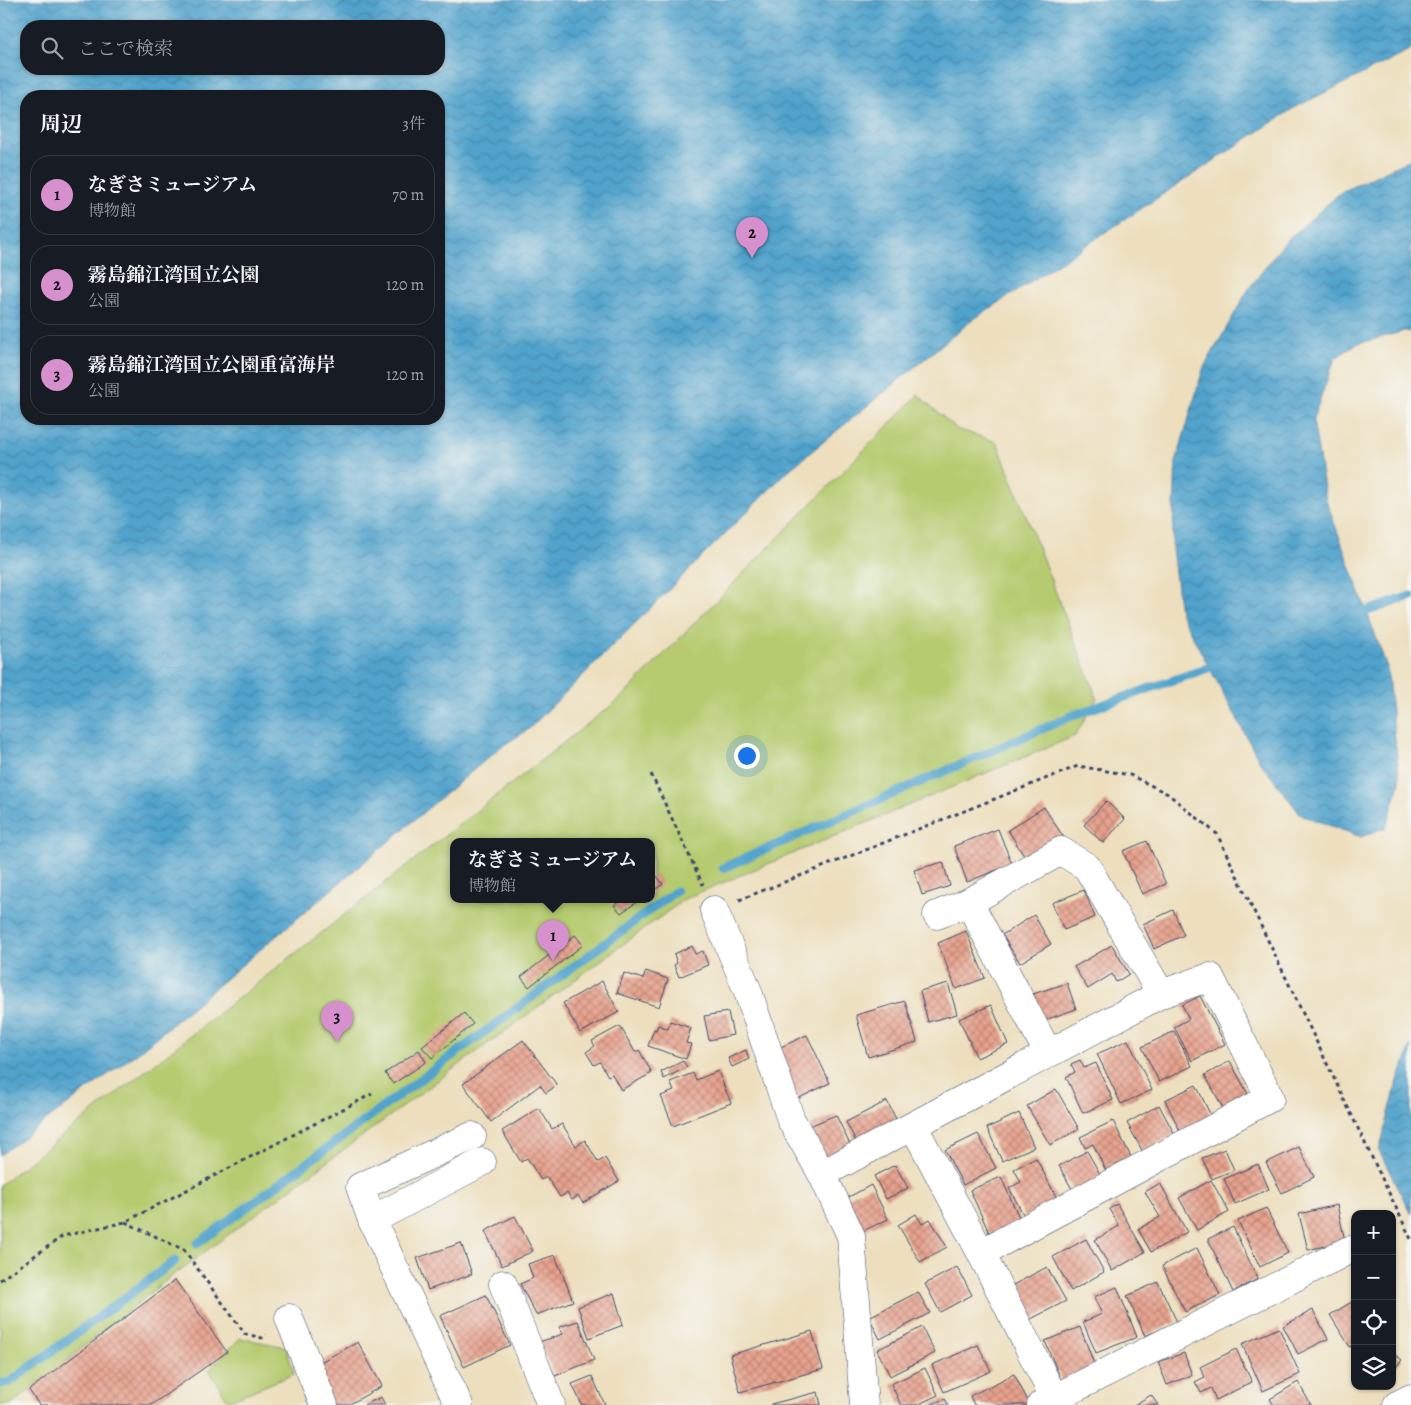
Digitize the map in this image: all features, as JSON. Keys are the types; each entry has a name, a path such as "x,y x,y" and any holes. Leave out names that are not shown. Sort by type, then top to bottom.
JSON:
{"street":[{"path":"937,915 969,902 1061,851 1087,867 1161,994"},
{"path":"969,902 1048,1053"},
{"path":"714,910 747,989 792,1120 822,1174 851,1236 864,1405"},
{"path":"822,1174 914,1127 1048,1053 1161,994 1210,977 1270,1098 982,1253"},
{"path":"914,1127 982,1253 1051,1403 1349,1250"},
{"path":"459,1405 372,1220 360,1187 472,1136"},
{"path":"372,1220 482,1162"},
{"path":"503,1284 551,1405"},
{"path":"289,1318 324,1405"},
{"path":"1397,1405 1411,1398"}],"path":[{"path":"651,774 714,910"},
{"path":"0,1280 63,1236 125,1222 372,1094"},
{"path":"125,1222 184,1250 245,1334 262,1338 289,1318"}],"green space":[{"path":"918,395 957,429 997,442 1097,698 1075,736 686,898 168,1279 11,1405 0,1405 0,1185 622,697"},
{"path":"240,1338 286,1347 294,1374 228,1401 209,1370"}],"water":[{"path":"0,0 1411,0 1411,50 1294,108 971,321 789,470 528,730 501,747 141,1050 0,1155"},
{"path":"1411,159 1411,332 1405,331 1356,344 1335,358 1313,419 1326,500 1387,667 1400,783 1386,827 1361,837 1301,815 1260,762 1180,613 1172,549 1176,462 1203,369 1248,290 1284,243 1341,192"},
{"path":"1411,1046 1411,1214 1379,1151 1396,1086"}],"building":[{"path":"1106,801 1125,819 1103,843 1084,825"},
{"path":"1044,807 1064,838 1027,861 1008,830"},
{"path":"998,829 1012,864 967,882 954,846"},
{"path":"1147,841 1166,884 1142,894 1123,851"},
{"path":"943,862 950,886 922,895 914,870"},
{"path":"655,876 663,884 655,890"},
{"path":"1084,890 1095,917 1064,930 1052,903"},
{"path":"617,903 636,903 621,913 614,905"},
{"path":"1173,910 1184,935 1154,949 1143,924"},
{"path":"1034,915 1051,944 1020,963 1002,935"},
{"path":"966,931 985,978 956,989 938,943"},
{"path":"575,935 583,945 529,987 521,977"},
{"path":"1112,945 1129,974 1116,982 1112,974 1088,989 1074,967"},
{"path":"692,946 695,954 703,951 708,965 679,977 674,965 677,963 674,954"},
{"path":"646,971 668,979 659,1007 617,993 624,973 643,979"},
{"path":"602,981 619,1012 580,1033 563,1003"},
{"path":"948,983 957,1014 928,1022 920,991"},
{"path":"1067,983 1076,1009 1042,1021 1033,994"},
{"path":"1200,996 1225,1044 1192,1061 1174,1027 1189,1019 1182,1005"},
{"path":"905,1001 917,1042 868,1057 856,1015"},
{"path":"991,1005 1008,1044 977,1058 959,1019"},
{"path":"728,1012 733,1035 709,1040 704,1016"},
{"path":"464,1013 473,1024 432,1058 422,1047"},
{"path":"670,1021 691,1028 686,1043 691,1044 686,1059 648,1046 654,1029 656,1030 658,1025 668,1029"},
{"path":"620,1026 635,1052 639,1050 652,1073 621,1090 612,1074 608,1076 600,1062 594,1065 586,1052 595,1046 592,1041"},
{"path":"1174,1031 1192,1066 1159,1082 1142,1047"},
{"path":"807,1035 830,1083 797,1099 774,1050"},
{"path":"523,1040 557,1085 546,1093 540,1085 491,1122 463,1084"},
{"path":"1128,1040 1152,1090 1121,1104 1097,1054"},
{"path":"419,1050 426,1062 393,1084 385,1073"},
{"path":"746,1050 749,1059 732,1067 728,1058"},
{"path":"1080,1060 1084,1068 1096,1063 1113,1100 1083,1113 1066,1077 1075,1072 1071,1064"},
{"path":"683,1061 687,1067 664,1079 661,1072"},
{"path":"1230,1061 1248,1094 1223,1108 1205,1075"},
{"path":"718,1071 731,1103 673,1126 661,1096 674,1091 670,1082 693,1073 696,1080"},
{"path":"1196,1085 1215,1124 1184,1139 1165,1100"},
{"path":"1056,1089 1079,1129 1050,1145 1027,1106"},
{"path":"887,1101 898,1123 858,1145 846,1122"},
{"path":"1159,1105 1175,1135 1143,1152 1127,1123"},
{"path":"539,1108 552,1129 562,1124 576,1146 585,1140 598,1162 605,1158 619,1181 583,1203 578,1196 572,1200 567,1193 560,1197 547,1177 541,1180 527,1158 521,1162 502,1131"},
{"path":"1019,1113 1034,1147 1002,1161 987,1128"},
{"path":"836,1115 851,1147 821,1160 807,1127"},
{"path":"1113,1121 1133,1161 1107,1173 1093,1144 1085,1148 1080,1137"},
{"path":"978,1134 996,1168 963,1185 945,1150"},
{"path":"1299,1147 1314,1177 1282,1193 1266,1163"},
{"path":"1225,1149 1234,1170 1212,1179 1202,1158"},
{"path":"1087,1151 1104,1181 1076,1196 1059,1166"},
{"path":"1036,1158 1061,1206 1028,1223 1009,1188 1021,1182 1014,1169"},
{"path":"1258,1164 1269,1189 1235,1204 1224,1179"},
{"path":"895,1165 908,1188 886,1199 874,1176"},
{"path":"1001,1177 1022,1224 991,1237 970,1190"},
{"path":"1211,1180 1229,1212 1197,1230 1179,1198"},
{"path":"1160,1183 1187,1232 1151,1252 1138,1229 1160,1217 1145,1192"},
{"path":"871,1185 888,1219 863,1231 847,1198"},
{"path":"1117,1204 1145,1252 1112,1271 1095,1240 1119,1226 1109,1209"},
{"path":"1337,1205 1345,1241 1308,1250 1299,1214"},
{"path":"1266,1208 1288,1253 1260,1267 1238,1221"},
{"path":"916,1214 922,1224 930,1219 947,1247 920,1262 898,1225"},
{"path":"515,1216 533,1251 502,1266 485,1231"},
{"path":"1233,1227 1258,1279 1233,1292 1208,1239"},
{"path":"1086,1239 1104,1272 1071,1291 1053,1257"},
{"path":"461,1243 472,1274 428,1290 417,1258"},
{"path":"1197,1248 1220,1295 1185,1312 1162,1266"},
{"path":"555,1255 573,1301 536,1315 520,1284 533,1278 528,1264"},
{"path":"957,1267 972,1295 940,1312 925,1284"},
{"path":"1047,1267 1066,1301 1029,1320 1011,1286"},
{"path":"175,1280 227,1352 151,1405 39,1405 29,1390"},
{"path":"1158,1282 1177,1322 1145,1336 1127,1296"},
{"path":"1117,1287 1137,1337 1096,1353 1083,1322 1102,1314 1094,1297"},
{"path":"918,1292 930,1313 880,1339 869,1317"},
{"path":"614,1293 623,1325 589,1338 578,1307"},
{"path":"486,1295 510,1345 464,1367 440,1316"},
{"path":"1351,1302 1351,1347 1350,1347 1330,1315"},
{"path":"1313,1310 1328,1339 1298,1354 1283,1326"},
{"path":"578,1321 594,1360 555,1376 539,1342 563,1334 559,1327"},
{"path":"922,1327 935,1353 890,1376 877,1350"},
{"path":"1080,1327 1095,1366 1061,1380 1045,1341"},
{"path":"1279,1328 1300,1374 1263,1391 1242,1344"},
{"path":"812,1331 823,1369 740,1392 730,1355"},
{"path":"358,1342 382,1386 348,1405 332,1405 311,1367"},
{"path":"978,1345 991,1371 944,1392 932,1365"},
{"path":"1236,1349 1252,1382 1216,1400 1211,1388 1201,1393 1195,1382 1205,1377 1200,1367"},
{"path":"1184,1353 1192,1375 1167,1385 1158,1362"},
{"path":"1396,1355 1402,1360 1396,1367"},
{"path":"925,1368 938,1395 917,1405 901,1405 891,1384"},
{"path":"1014,1374 1030,1405 974,1405 970,1396"},
{"path":"592,1376 605,1405 582,1405 572,1384"},
{"path":"1298,1382 1311,1405 1274,1405 1270,1399"},
{"path":"818,1392 821,1405 771,1405 771,1404"},
{"path":"1151,1395 1158,1405 1134,1405"},
{"path":"381,1397 385,1405 364,1405"},
{"path":"945,1399 948,1405 930,1405"}],"waterway":[{"path":"1356,615 1411,596"},
{"path":"723,868 1074,715 1219,664"},
{"path":"197,1244 676,891"},
{"path":"0,1384 10,1382 175,1261"}],"place":[{"name":"霧島錦江湾国立公園","path":"752,258"},
{"name":"なぎさミュージアム","path":"553,961"},
{"name":"霧島錦江湾国立公園重富海岸","path":"337,1042"}]}
